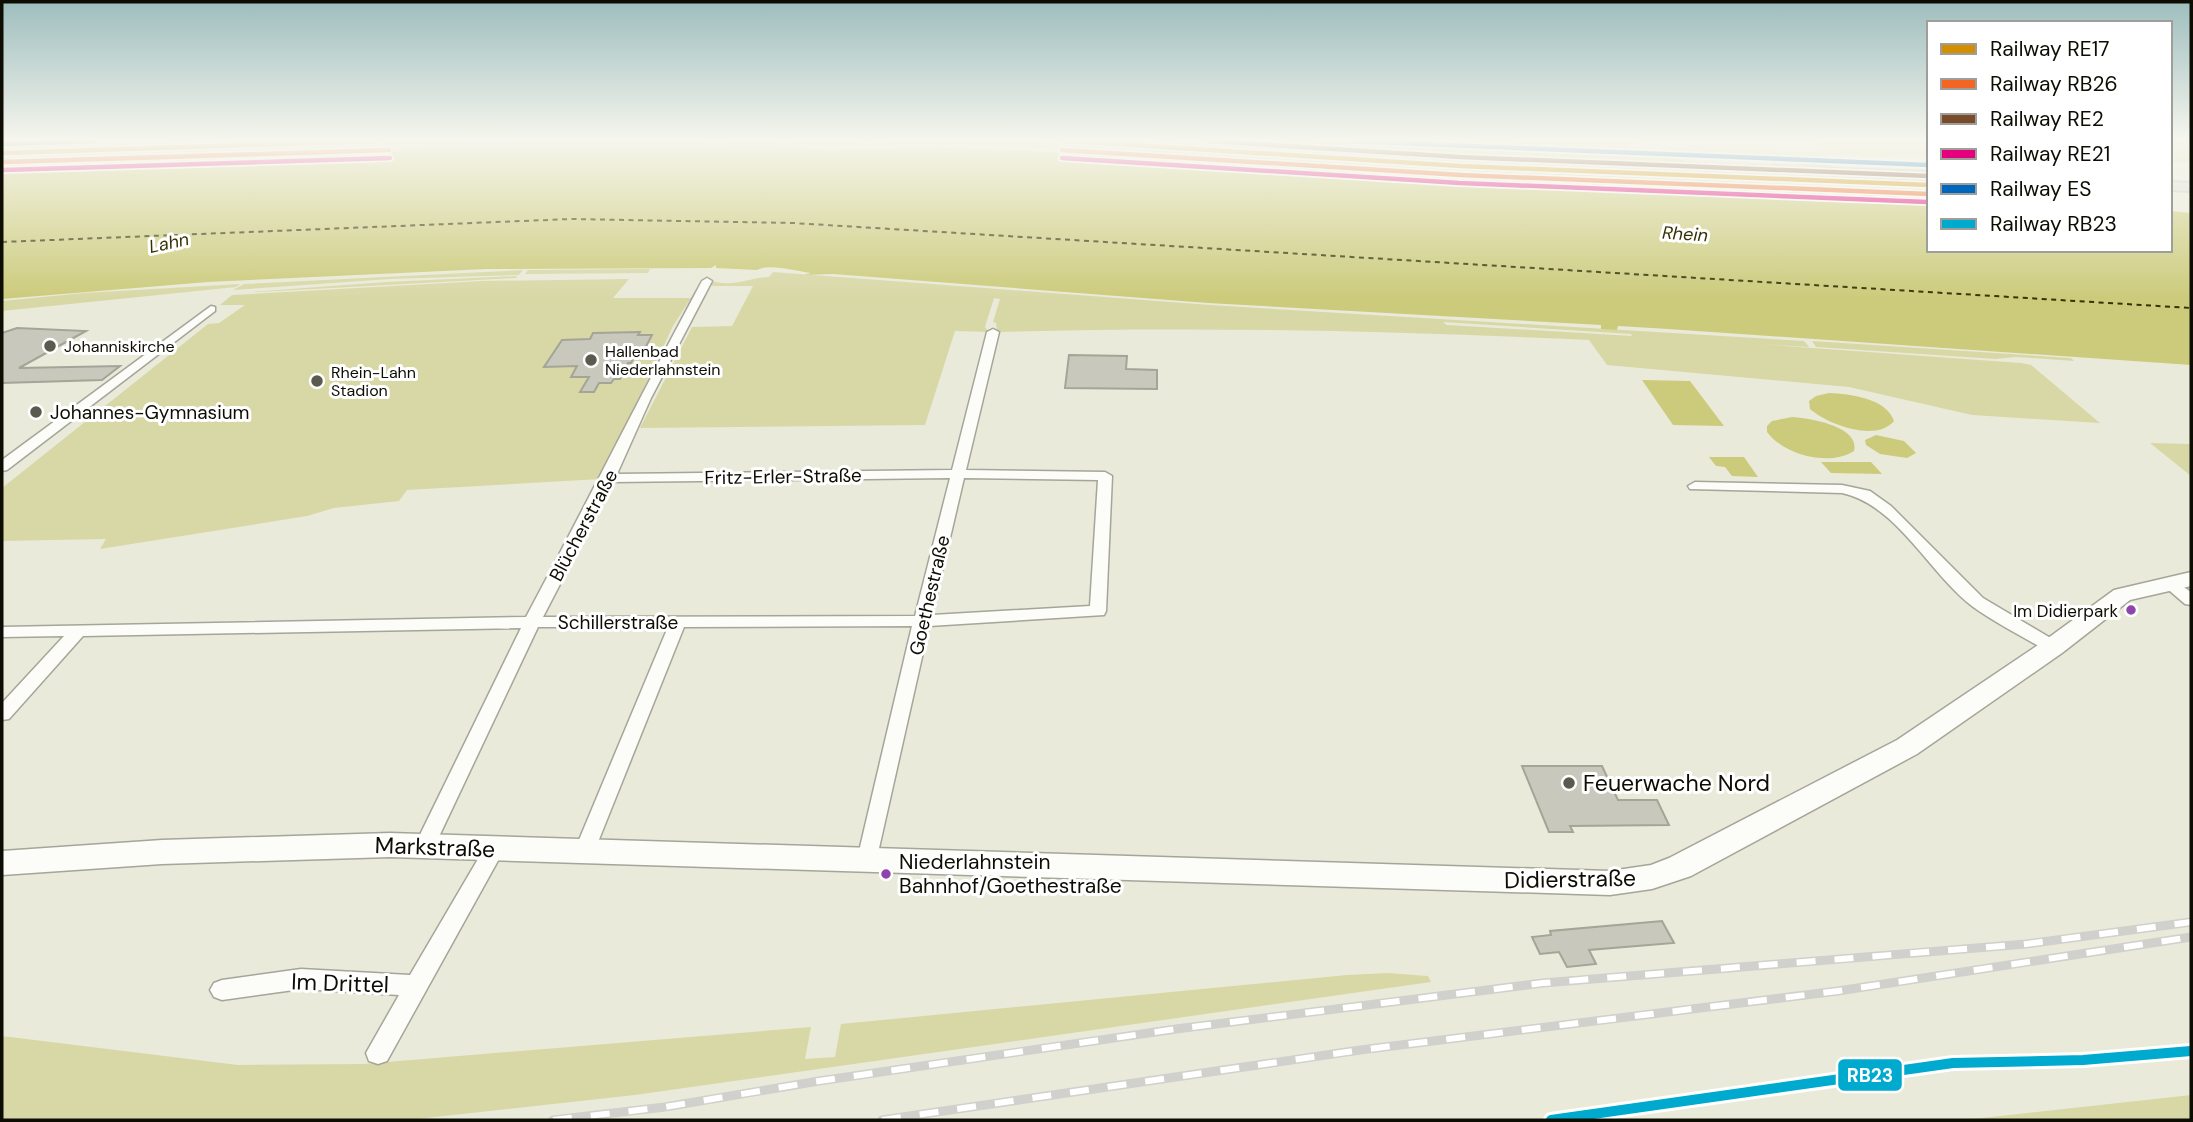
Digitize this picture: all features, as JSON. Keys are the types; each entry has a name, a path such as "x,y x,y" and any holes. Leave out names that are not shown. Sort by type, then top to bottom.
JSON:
{"street":[{"name":"Blücherstraße","path":"425,845 531,622 608,478 645,398 707,281"},
{"path":"2,467 211,309"},
{"name":"Goethestraße","path":"868,860 922,621 993,332"},
{"name":"Fritz-Erler-Straße","path":"608,478 958,474 1105,476"},
{"name":"Schillerstraße","path":"2,632 531,622 922,621 1098,611 1105,476"},
{"path":"1695,486 1842,489 1865,494 1886,509 1977,602 2053,647"},
{"name":"Didierstraße","path":"868,860 1558,882 1610,883 1652,877 1680,867 1907,747 2053,647 2122,595 2184,587"},
{"path":"584,852 678,622"},
{"path":"2,713 78,631"},
{"name":"Markstraße","path":"2,863 162,852 425,845 868,860"},
{"name":"Im Drittel","path":"378,1053 495,848"},
{"name":"Im Drittel","path":"222,990 301,979 417,986"}],"green space":[{"path":"650,269 648,273 525,274 528,270"},
{"path":"523,270 519,275 390,279 233,290 244,284"},
{"path":"773,272 1210,305 1804,341 1809,347 1759,344 2021,363 2031,365 2100,423 1972,415 1849,387 1607,365 1589,340 1293,330 997,332 996,323 993,322 1000,299 994,298 985,327 989,332 955,331 925,425 640,428 692,327 732,326 753,286 709,286 712,281 735,283 769,277","holes":["1443,322 1632,336 1447,325"]},
{"path":"517,276 516,278 238,293 386,282"},
{"path":"629,279 613,298 691,298 673,326 601,479 407,490 399,501 334,508 307,516 100,549 106,539 2,541 2,488 208,324 219,323 245,305 220,305 232,295 482,281"},
{"path":"240,284 236,287 2,311 2,301 84,293"},
{"path":"1812,341 2071,358 2074,361 2016,357 1995,359 1816,347"},
{"path":"2150,443 2191,444 2191,476"},
{"path":"1388,973 1428,976 1431,982 635,1095 408,1120 2,1120 2,1036 238,1065 363,1064 811,1027 805,1059 835,1057 841,1024"},
{"path":"2191,1095 2191,1120 1964,1120"}],"water":[{"path":"2,193 1912,193 1927,194 1927,252 2172,252 2172,211 2191,213 2191,365 1668,329 1618,326 1617,330 1601,329 1601,325 1208,303 833,274 804,275 811,273 775,267 757,270 716,268 716,265 711,268 487,269 208,282 2,299"},
{"path":"1642,380 1690,381 1724,426 1673,425"},
{"path":"1829,393 1857,396 1875,402 1890,413 1894,421 1876,431 1839,425 1810,409 1809,401"},
{"path":"1792,417 1810,419 1842,430 1854,442 1854,451 1844,456 1820,458 1784,447 1767,432 1767,426 1772,421"},
{"path":"1876,435 1904,441 1916,453 1907,458 1880,454 1866,445 1865,440"},
{"path":"1709,457 1744,457 1758,477 1732,476 1725,467 1716,466"},
{"path":"1821,462 1871,462 1882,474 1831,473"}],"building":[{"path":"17,328 86,331 19,368 120,366 102,380 2,383 2,333"},
{"name":"Hallenbad Niederlahnstein","path":"640,332 638,335 652,335 641,356 635,356 631,363 628,363 620,379 614,379 611,383 599,383 594,392 580,392 589,377 571,377 577,366 544,367 562,340 590,339 593,333"},
{"path":"1069,355 1127,356 1126,369 1157,370 1157,389 1065,388"},
{"name":"Feuerwache Nord","path":"1522,766 1602,766 1618,800 1657,800 1669,825 1570,826 1573,832 1549,832"},
{"path":"1662,921 1674,943 1589,950 1596,964 1567,967 1559,952 1540,954 1532,937 1551,935 1550,931"}],"ferry route":[{"path":"2,242 571,219 793,223 2191,308"}],"railway":[{"path":"553,1120 665,1107 819,1081 1176,1029 1543,983 2026,944 2191,922"},
{"path":"882,1120 1360,1050 1838,991 2191,937"}],"rail line":[{"name":"RE21","path":"1715,193 1927,202"},
{"name":"RB26","path":"1913,193 1927,194"},
{"name":"RB23","path":"1551,1120 1953,1063 2083,1060 2191,1051"}],"place":[{"name":"Johanniskirche","path":"50,346"},
{"name":"Hallenbad Niederlahnstein","path":"591,360"},
{"name":"Rhein-Lahn Stadion","path":"317,381"},
{"name":"Johannes-Gymnasium","path":"36,412"},
{"name":"Im Didierpark","path":"2131,610"},
{"name":"Feuerwache Nord","path":"1569,783"},
{"name":"Niederlahnstein Bahnhof/Goethestraße","path":"886,874"}],"water label":[{"name":"Rhein","path":"1685,234"},
{"name":"Lahn","path":"169,243"}]}
